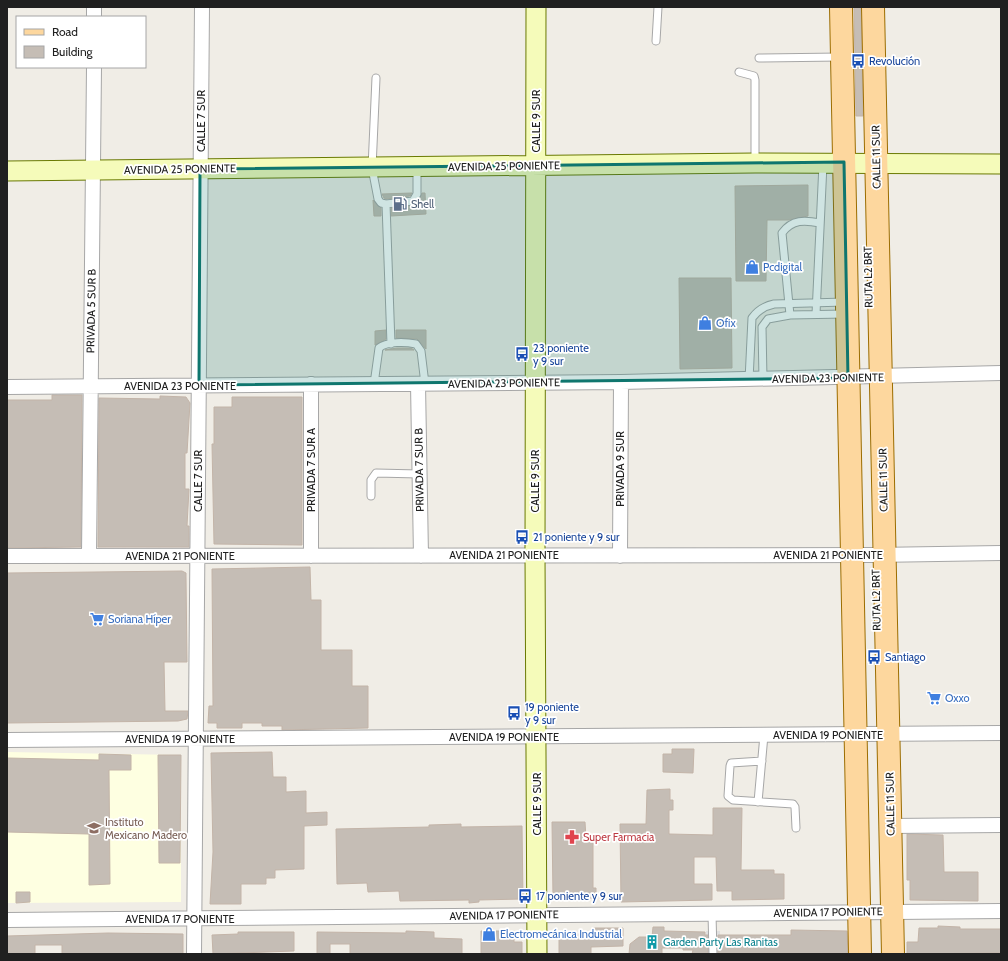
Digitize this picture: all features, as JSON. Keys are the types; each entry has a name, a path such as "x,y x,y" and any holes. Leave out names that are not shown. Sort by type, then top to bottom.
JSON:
{"main road":[{"name":"CALLE 9 SUR","path":"536,7 535,555 537,954"},
{"name":"CALLE 11 SUR","path":"841,7 842,57 859,162 865,378 877,555 881,734 891,826 885,911 894,954"},
{"name":"CALLE 11 SUR","path":"860,954 866,911 858,555 865,378 849,315 859,162 872,7"},
{"name":"AVENIDA 25 PONIENTE","path":"7,171 859,162 1001,164"}],"street":[{"name":"CALLE 7 SUR","path":"194,954 202,7"},
{"name":"PRIVADA 5 SUR B","path":"89,556 94,68"},
{"name":"AVENIDA 23 PONIENTE","path":"7,387 621,382 865,378 1001,373"},
{"name":"PRIVADA 9 SUR","path":"620,556 621,382"},
{"name":"PRIVADA 7 SUR A","path":"311,384 312,556"},
{"name":"PRIVADA 7 SUR B","path":"421,384 419,474 421,556"},
{"name":"AVENIDA 21 PONIENTE","path":"7,556 620,556 1001,553"},
{"name":"AVENIDA 19 PONIENTE","path":"7,740 1001,733"},
{"path":"891,826 1001,825"},
{"name":"AVENIDA 17 PONIENTE","path":"7,920 712,914 866,911 1001,911"}],"lane":[{"path":"656,42 658,7"},
{"path":"759,58 842,57"},
{"path":"739,72 754,76 755,80 754,163"},
{"path":"376,78 372,168 378,199 381,203 386,204 413,201 417,194 417,167"},
{"path":"816,314 823,163"},
{"path":"386,204 391,344"},
{"path":"790,315 782,233 788,225 798,222 810,221 820,223"},
{"path":"756,379 752,318 757,311 765,306 816,302 849,315"},
{"path":"756,379 762,327 768,319 790,315 849,315"},
{"path":"374,384 379,348 383,345 411,343 419,347 421,384"},
{"path":"371,496 371,480 376,473 419,474"},
{"path":"758,802 764,735"},
{"path":"762,761 734,762 730,766 728,796 730,799 793,804 795,807 796,828"},
{"path":"712,914 713,954"}],"highlighted area":[{"path":"844,162 848,378 199,385 200,169"}],"shaded area":[{"name":"Instituto Mexicano Madero","path":"7,752 181,755 181,902 7,903"},
{"path":"706,931 720,931 719,954 706,954"}],"building":[{"path":"854,7 861,7 863,116 856,116"},
{"path":"808,185 808,216 789,220 767,220 766,281 736,281 735,186"},
{"path":"412,193 410,196 386,199 382,194"},
{"path":"422,193 425,193 426,214 391,216 391,208 416,205"},
{"path":"373,200 381,208 381,216 374,216"},
{"name":"Ofix","path":"679,278 731,278 732,368 680,369"},
{"path":"386,330 386,339 375,345 375,331"},
{"path":"396,330 426,330 426,349 417,339 396,338"},
{"path":"411,348 414,350 385,350"},
{"path":"52,395 82,395 81,547 7,548 7,400 52,400"},
{"path":"160,396 186,397 190,403 187,453 185,453 185,489 189,489 187,526 189,526 189,547 98,547 99,398 160,399"},
{"path":"232,397 302,397 302,545 214,544 212,444 214,444 214,407 232,407"},
{"path":"310,567 311,600 321,600 321,650 352,650 352,686 368,686 368,728 282,730 282,726 262,726 262,723 242,723 242,728 217,728 217,723 208,723 209,706 213,706 212,569"},
{"name":"Soriana Híper","path":"182,571 186,573 187,662 164,662 165,711 188,711 187,719 178,721 7,723 7,573"},
{"path":"672,749 694,749 693,773 663,772 663,754 672,754"},
{"path":"272,752 273,777 286,777 286,792 306,791 306,813 327,812 327,825 304,826 304,869 275,870 275,878 266,878 266,884 241,884 241,904 210,904 213,852 211,753"},
{"path":"99,754 131,755 131,770 109,770 110,884 89,885 89,834 7,832 7,758 99,760"},
{"path":"158,755 181,755 180,863 159,863"},
{"path":"670,789 670,800 673,800 673,810 669,810 669,834 713,835 713,808 742,808 741,870 774,870 774,874 784,874 784,899 732,900 732,891 717,891 716,857 694,857 694,884 712,884 712,900 621,902 620,824 646,824 647,790"},
{"path":"552,822 585,822 586,838 593,838 593,888 596,888 596,898 553,898"},
{"path":"461,824 461,827 522,826 523,899 479,900 479,902 469,903 469,900 400,901 399,891 368,892 367,883 337,884 336,829 429,827 429,825"},
{"path":"907,834 943,835 944,872 978,872 978,901 910,900 910,880 907,880"},
{"path":"16,892 30,892 30,902 16,903"},
{"path":"938,926 960,927 960,929 1001,929 1001,953 907,954 907,942 918,942 919,928 938,928"},
{"path":"653,927 664,927 664,931 705,932 705,935 708,935 708,954 692,954 693,950 683,950 683,948 662,948 662,954 629,954 630,944 639,937 652,937"},
{"path":"593,928 623,928 623,946 591,947 591,954 559,954 559,937 573,937 572,934 593,934"},
{"path":"791,930 847,931 848,954 718,954 718,935 791,935"},
{"path":"406,931 434,932 434,938 462,939 462,954 350,954 350,944 330,944 330,954 317,954 317,932 406,933"},
{"path":"481,931 507,932 507,936 514,936 514,942 522,942 522,954 481,954"},
{"path":"238,932 294,932 294,951 213,954 212,935 238,934"},
{"path":"108,933 183,934 183,954 62,954 62,945 35,945 35,954 7,954 7,936"}],"place":[{"name":"Revolución","path":"858,61"},
{"name":"Shell","path":"400,204"},
{"name":"Pcdigital","path":"752,267"},
{"name":"Ofix","path":"705,323"},
{"name":"23 poniente y 9 sur","path":"522,354"},
{"name":"21 poniente y 9 sur","path":"522,537"},
{"name":"Soriana Híper","path":"97,619"},
{"name":"Santiago","path":"874,657"},
{"name":"Oxxo","path":"934,698"},
{"name":"19 poniente y 9 sur","path":"514,713"},
{"name":"Instituto Mexicano Madero","path":"94,828"},
{"name":"Super Farmacia","path":"572,837"},
{"name":"17 poniente y 9 sur","path":"525,896"},
{"name":"Electromecánica Industrial","path":"489,934"},
{"name":"Garden Party Las Ranitas","path":"652,942"}]}
